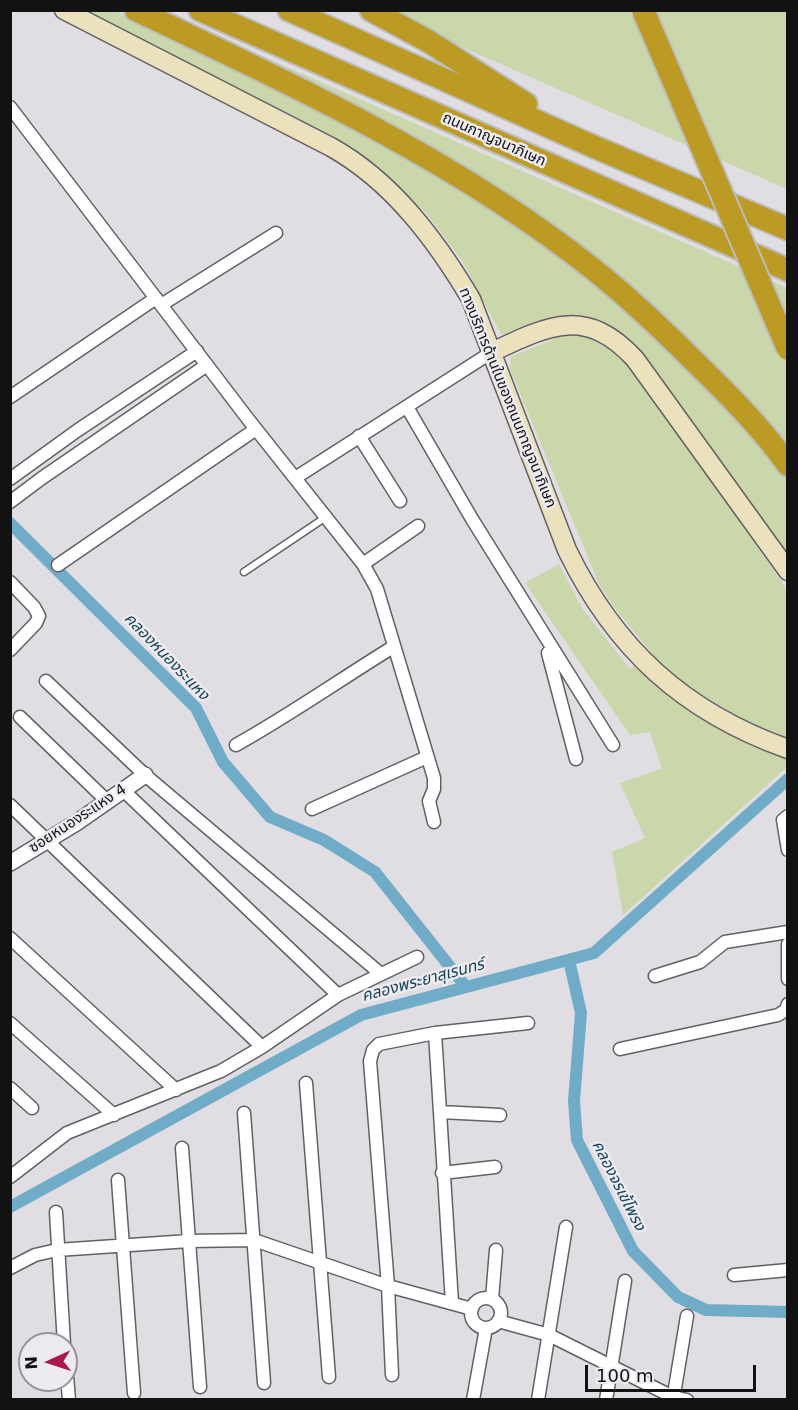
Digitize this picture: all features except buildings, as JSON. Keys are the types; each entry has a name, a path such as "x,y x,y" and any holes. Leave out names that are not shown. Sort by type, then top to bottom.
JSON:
{"highway":[{"path":"136,10 373,127 529,223 593,269 720,387 788,465"},
{"name":"ถนนกาญจนาภิเษก","path":"200,10 788,270"},
{"path":"289,10 590,145 788,229"},
{"path":"371,10 428,42 590,145"},
{"path":"643,10 788,349"}],"main road":[{"name":"ทางบริการด้านในของถนนกาญจนาภิเษก","path":"64,10 352,159 378,180 415,219 450,264 471,299 567,550 584,585 624,641 669,685 716,717 788,749"},
{"path":"492,352 536,331 580,326 607,333 635,359 788,571"}],"street":[{"path":"10,107 256,429 363,564 377,589 434,778 434,789 429,801 434,822"},
{"path":"10,397 158,301 276,232"},
{"path":"10,479 197,351"},
{"path":"295,478 492,352"},
{"path":"11,502 42,477 207,365"},
{"path":"405,409 467,522 613,745"},
{"path":"58,565 256,429"},
{"path":"359,436 400,501"},
{"path":"31,465 42,477"},
{"path":"363,564 418,526"},
{"path":"10,582 39,616 36,623 10,650"},
{"path":"236,745 277,722 393,647"},
{"path":"552,652 576,759"},
{"path":"46,681 145,775 381,974"},
{"path":"20,717 107,801"},
{"path":"312,809 427,757"},
{"name":"ซอยหนองระแหง 4","path":"10,863 145,775"},
{"path":"123,790 338,994"},
{"path":"10,805 262,1047"},
{"path":"788,816 783,820 788,850"},
{"path":"655,975 700,962 725,942 788,932"},
{"path":"10,938 176,1090"},
{"path":"788,944 788,979"},
{"path":"10,1177 67,1133 221,1071 262,1047 338,994 417,957"},
{"path":"620,1049 778,1015 786,1010 788,1004"},
{"path":"10,1023 114,1115"},
{"path":"392,1375 370,1061 372,1050 379,1044 435,1033 528,1023"},
{"path":"435,1033 442,1173 452,1303"},
{"path":"306,1083 329,1377"},
{"path":"10,1088 32,1108"},
{"path":"440,1112 500,1115"},
{"path":"244,1113 264,1383"},
{"path":"182,1148 200,1387"},
{"path":"442,1173 495,1167"},
{"path":"118,1180 134,1393"},
{"path":"56,1212 63,1332"},
{"path":"538,1400 566,1227"},
{"path":"10,1268 35,1255 57,1250 189,1241 254,1240 387,1286 472,1309"},
{"path":"492,1299 496,1250"},
{"path":"734,1275 788,1270"},
{"path":"606,1400 625,1281"},
{"path":"486,1328 476,1324 471,1314 479,1300 492,1299 500,1307 498,1321"},
{"path":"673,1398 687,1316"},
{"path":"473,1400 486,1328 498,1321 549,1335 673,1398 687,1400"}],"lane":[{"path":"244,572 327,516"}],"green space":[{"path":"84,11 116,11 266,81 219,37 787,288 787,560 647,361 612,327 592,318 579,318 509,337 501,334 461,259 426,213 358,153 285,112"},
{"path":"386,11 787,11 787,189 402,21"},
{"path":"574,334 597,335 620,350 787,590 787,767 623,915 612,852 645,838 620,783 662,769 650,732 630,735 525,583 559,564 582,608 630,669 650,651 616,610 599,584 510,369 511,356"}],"waterway":[{"name":"คลองหนองระแหง","path":"10,523 196,708 223,762 270,817 324,840 375,872 466,987"},
{"name":"คลองพระยาสุเรนทร์","path":"10,1207 361,1015 594,953 788,779"},
{"name":"คลองจรเข้โพรง","path":"569,960 581,1013 574,1101 577,1140 633,1251 678,1297 706,1310 788,1312"}]}
